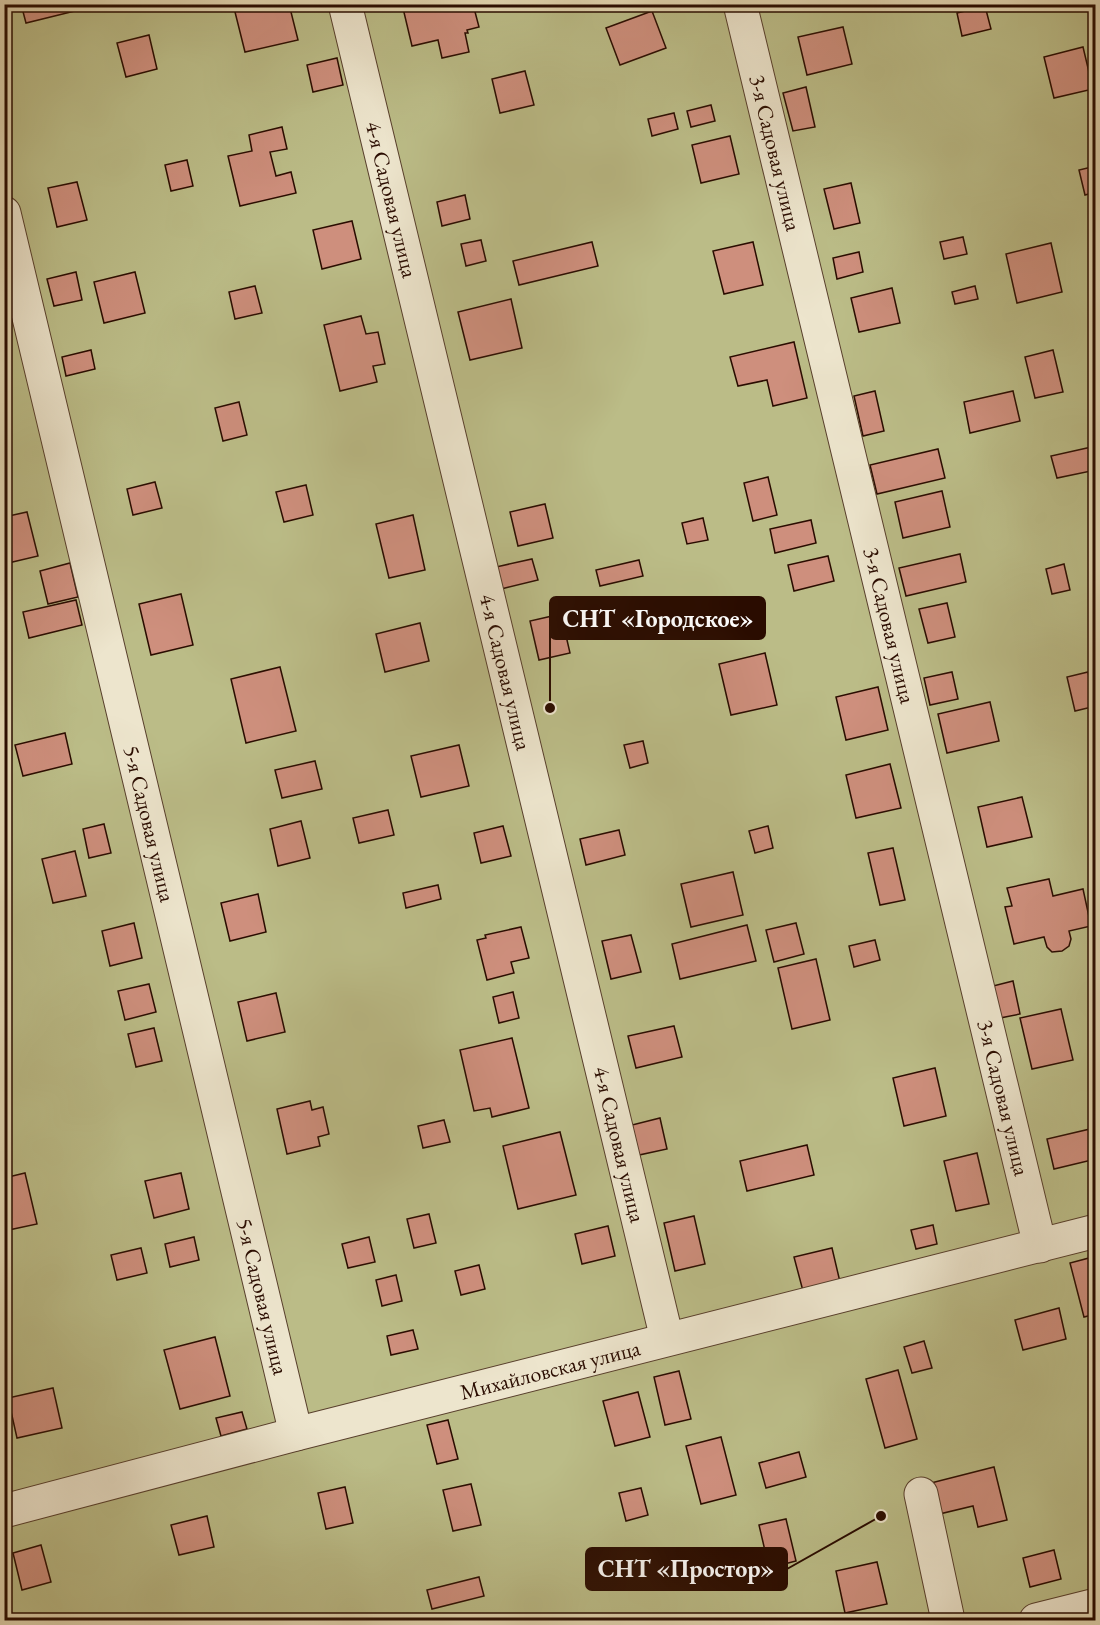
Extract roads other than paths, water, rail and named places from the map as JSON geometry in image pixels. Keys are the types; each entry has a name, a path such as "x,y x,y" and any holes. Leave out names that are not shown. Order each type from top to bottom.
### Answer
{"street":[{"name":"4-я Садовая улица","path":"345,4 667,1339"},
{"name":"3-я Садовая улица","path":"740,4 1040,1246"},
{"name":"5-я Садовая улица","path":"4,213 296,1434"},
{"name":"Михайловская улица","path":"4,1511 296,1434 1095,1231"},
{"path":"921,1494 948,1620"},
{"path":"1036,1620 1095,1605"}],"place":[{"name":"СНТ «Городское»","path":"550,708"},
{"name":"СНТ «Простор»","path":"881,1516"}]}
